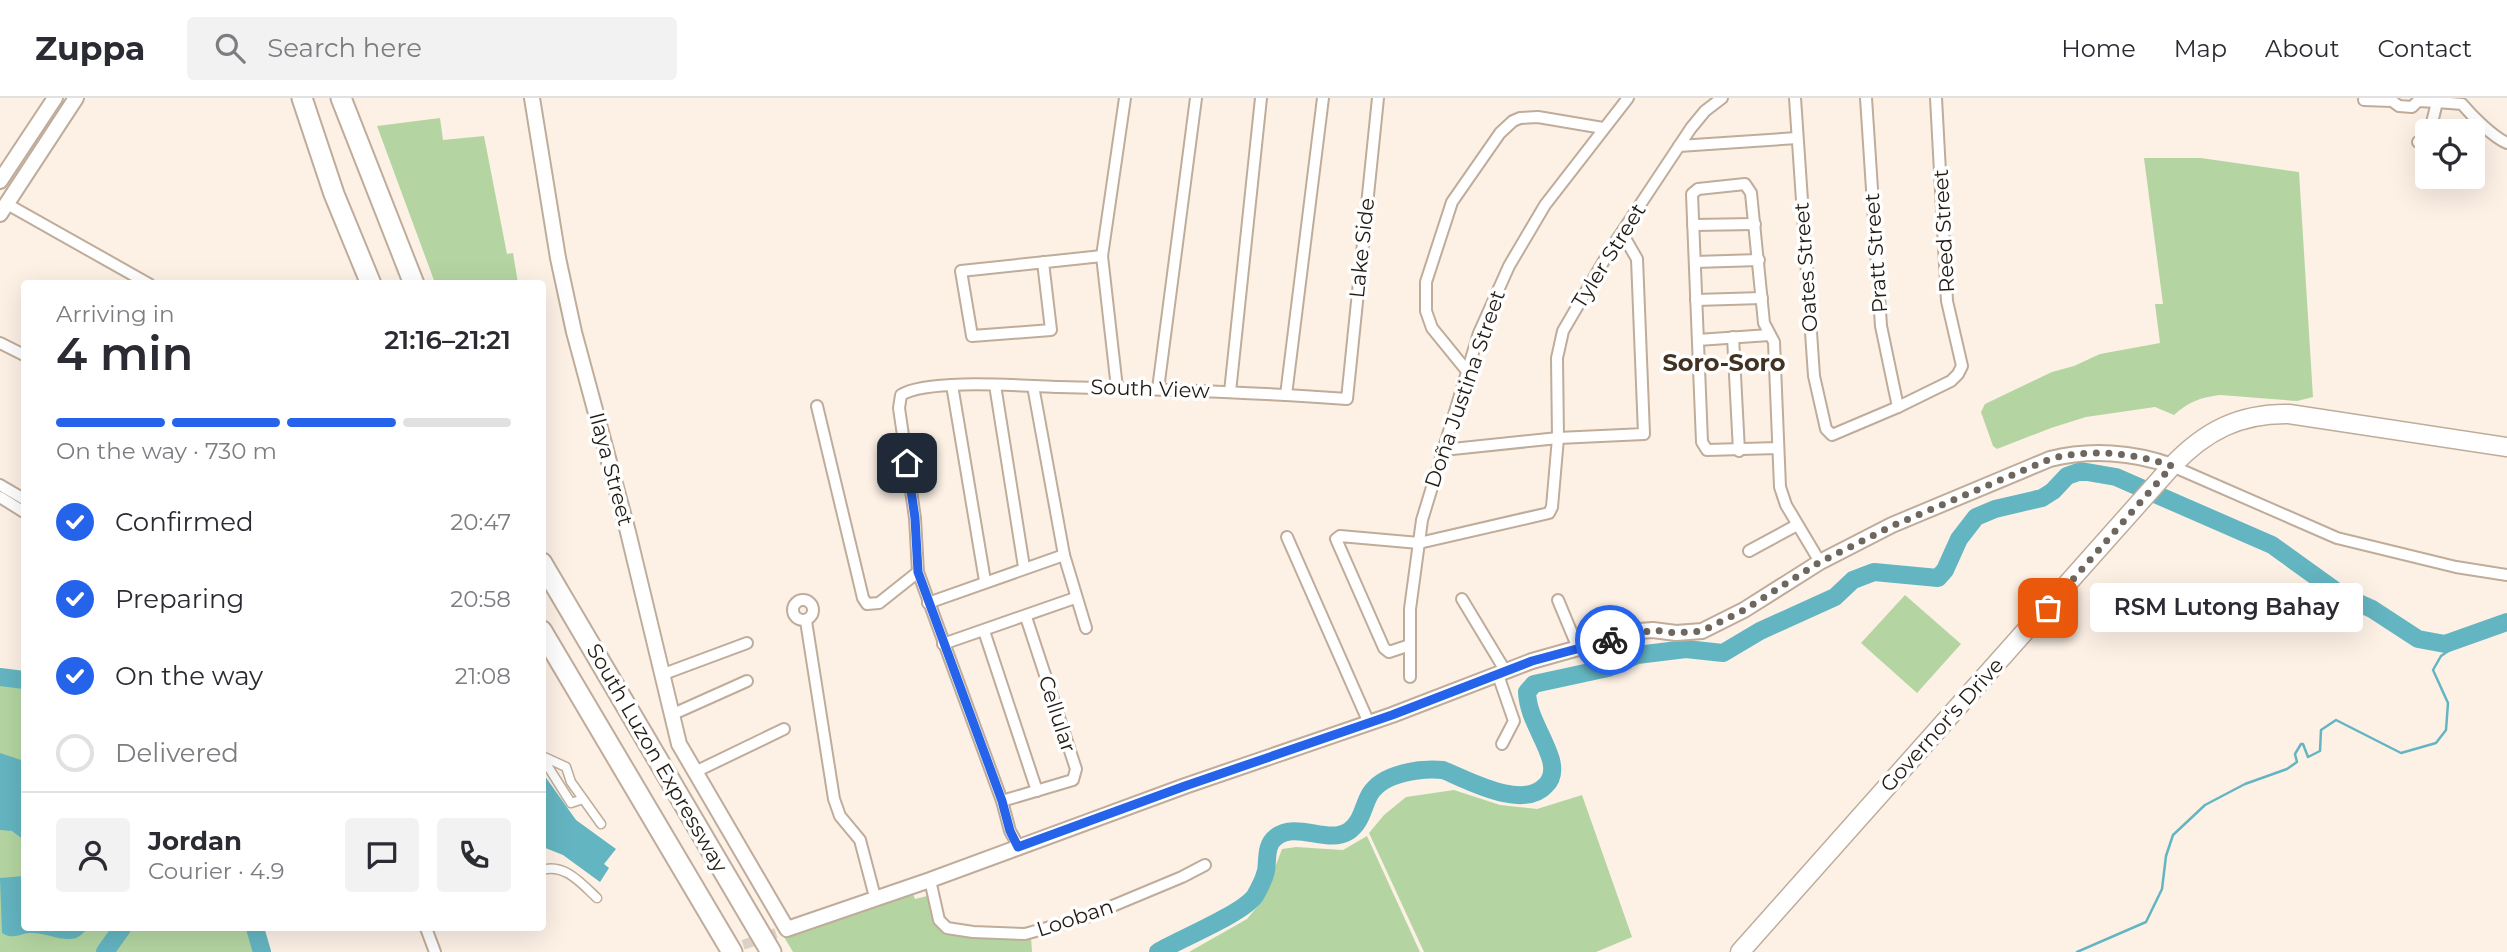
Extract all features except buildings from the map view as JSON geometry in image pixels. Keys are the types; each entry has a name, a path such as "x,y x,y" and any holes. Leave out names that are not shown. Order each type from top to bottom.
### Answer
{"highway":[{"path":"302,98 334,194 369,280"},
{"path":"341,98 412,280"},
{"name":"Governor's Drive","path":"1740,952 2168,470 2193,445 2217,429 2245,418 2272,414 2297,415 2507,447"},
{"name":"South Luzon Expressway","path":"546,569 778,938"},
{"name":"South Luzon Expressway","path":"546,638 732,952"}],"street":[{"path":"0,181 55,98"},
{"path":"76,98 3,209 141,280"},
{"name":"Ilaya Street","path":"532,98 571,320 628,532 679,744 727,827 778,938"},
{"path":"1117,388 1102,256 1125,98"},
{"path":"1158,389 1196,98"},
{"path":"1230,392 1261,98"},
{"path":"1286,395 1323,98"},
{"name":"Lake Side","path":"1347,399 1378,98"},
{"name":"Doña Justina Street","path":"1410,677 1410,609 1425,509 1484,320 1517,251 1554,192 1628,98"},
{"name":"Tyler Street","path":"1419,543 1549,513 1552,507 1558,438 1557,358 1561,337 1622,233 1679,146 1700,116 1722,98"},
{"name":"Oates Street","path":"1795,98 1814,376 1826,429 1829,434 1836,433 1898,407"},
{"name":"Pratt Street","path":"1866,98 1881,326 1898,407"},
{"name":"Reed Street","path":"1898,407 1951,381 1958,374 1962,362 1947,302 1936,98"},
{"path":"2364,100 2392,101 2399,106 2412,107 2418,101 2462,104 2470,116 2482,122 2497,139 2507,143"},
{"path":"2433,119 2437,102"},
{"path":"1467,370 1430,325 1425,299 1426,282 1444,220 1456,195 1500,133 1513,121 1538,117 1603,128"},
{"path":"1679,146 1797,138"},
{"path":"1778,449 1712,450 1704,446 1700,410 1693,191 1740,184 1750,188 1764,323 1774,342 1780,487 1797,524 1820,562"},
{"path":"1693,225 1755,224"},
{"path":"1443,450 1558,438 1644,434 1637,259 1622,233"},
{"path":"1043,262 1051,330 972,336 961,271 1043,262 1102,256"},
{"path":"1695,262 1759,260"},
{"path":"1696,300 1762,298"},
{"path":"1698,340 1769,335"},
{"path":"1733,337 1739,450"},
{"path":"0,343 21,354"},
{"path":"952,385 985,581"},
{"name":"South View","path":"918,572 915,518 899,400 901,395 908,391 952,385 995,385 1158,389 1347,399"},
{"path":"995,385 1024,567"},
{"path":"1033,386 1064,555 1086,628"},
{"path":"817,406 863,598 867,604 879,603 918,572 1002,801 1007,824 1018,847"},
{"path":"778,938 875,897 930,880 1185,786 1369,723 1532,661 1653,630 1676,633 1702,631 1744,610 1820,562 1892,526 2050,459 2076,454 2105,453 2138,457 2337,538 2444,564 2507,575"},
{"path":"0,485 21,497"},
{"path":"0,497 21,510"},
{"path":"1749,551 1797,524"},
{"path":"1410,645 1390,652 1384,648 1336,539 1340,536 1419,543"},
{"path":"1286,537 1369,723"},
{"path":"928,603 1064,555"},
{"path":"943,644 1075,598"},
{"path":"1462,599 1502,673 1514,721 1502,744"},
{"path":"1558,600 1578,648"},
{"name":"Cellular","path":"1002,801 1073,780 1076,769 1026,617"},
{"path":"806,621 834,799 840,816 860,840 875,897"},
{"path":"984,631 1037,791"},
{"path":"661,676 747,643"},
{"path":"671,715 747,681"},
{"path":"695,772 784,729"},
{"path":"546,758 566,767 571,782 601,824"},
{"path":"546,762 571,803 583,799"},
{"name":"Looban","path":"930,880 939,920 947,928 1025,934 1086,917 1182,877 1205,864"},
{"path":"546,870 558,868 570,874 597,898"},
{"path":"427,931 435,952"}],"green space":[{"path":"440,118 443,140 484,136 507,254 513,253 518,280 434,280 377,126"},
{"path":"2144,158 2201,158 2299,172 2313,397 2297,401 2213,396 2190,403 2174,415 2155,407 2086,417 1997,449 1993,446 1981,412 1985,404 2052,372 2074,366 2100,354 2160,343 2155,304 2163,304"},
{"path":"1905,595 1961,644 1917,693 1861,643"},
{"path":"0,677 21,680 21,931 256,931 262,952 0,952"},
{"path":"1454,790 1500,805 1537,809 1582,795 1632,937 1596,952 1424,952 1369,833 1384,815 1406,797"},
{"path":"1367,836 1420,952 1189,952 1247,919 1262,901 1282,849 1296,847 1343,850"},
{"path":"911,889 915,899 931,895 938,922 1031,937 1032,952 793,952 784,937"}],"water":[{"path":"0,753 21,760 21,838 12,831 0,830"},
{"path":"546,778 576,820 616,849 604,864 609,868 600,882 563,855 546,848"},
{"path":"21,876 21,931 85,931 78,937 69,939 34,933 12,936 2,933 0,878"}],"waterway":[{"path":"1158,952 1248,903 1263,881 1269,848 1276,837 1293,831 1332,836 1349,831 1360,819 1370,794 1384,781 1393,777 1413,771 1443,770 1495,791 1524,795 1536,792 1546,785 1551,776 1551,760 1528,701 1527,692 1534,684 1608,668 1637,655 1686,649 1723,653 1760,631 1835,597 1853,580 1874,572 1938,578 1945,570 1959,539 1976,517 1995,509 2042,498 2067,476 2081,471 2116,477 2272,545 2343,596 2372,609 2418,639 2445,644 2507,622"},
{"path":"2077,952 2146,922 2162,889 2166,856 2173,835 2205,805 2245,784 2287,769 2297,762 2295,754 2301,744 2308,757 2320,751 2321,730 2336,720 2401,753 2436,743 2446,730 2448,703 2433,670 2441,656 2472,635"},
{"path":"0,677 21,680"},
{"path":"105,952 120,931"},
{"path":"256,931 262,952"}],"tunnel":[{"path":"729,950 776,933"}],"way so far":[{"path":"1610,640 1653,630 1676,633 1702,631 1744,610 1820,562 1892,526 2050,459 2076,454 2105,453 2138,457 2172,466 2048,608"}],"place":[{"name":"RSM Lutong Bahay","path":"2048,608"}],"district":[{"name":"Soro-Soro","path":"1724,363"}],"route":[{"path":"907,463 915,518 918,572 1018,847 1434,700 1532,661 1610,640"}]}
